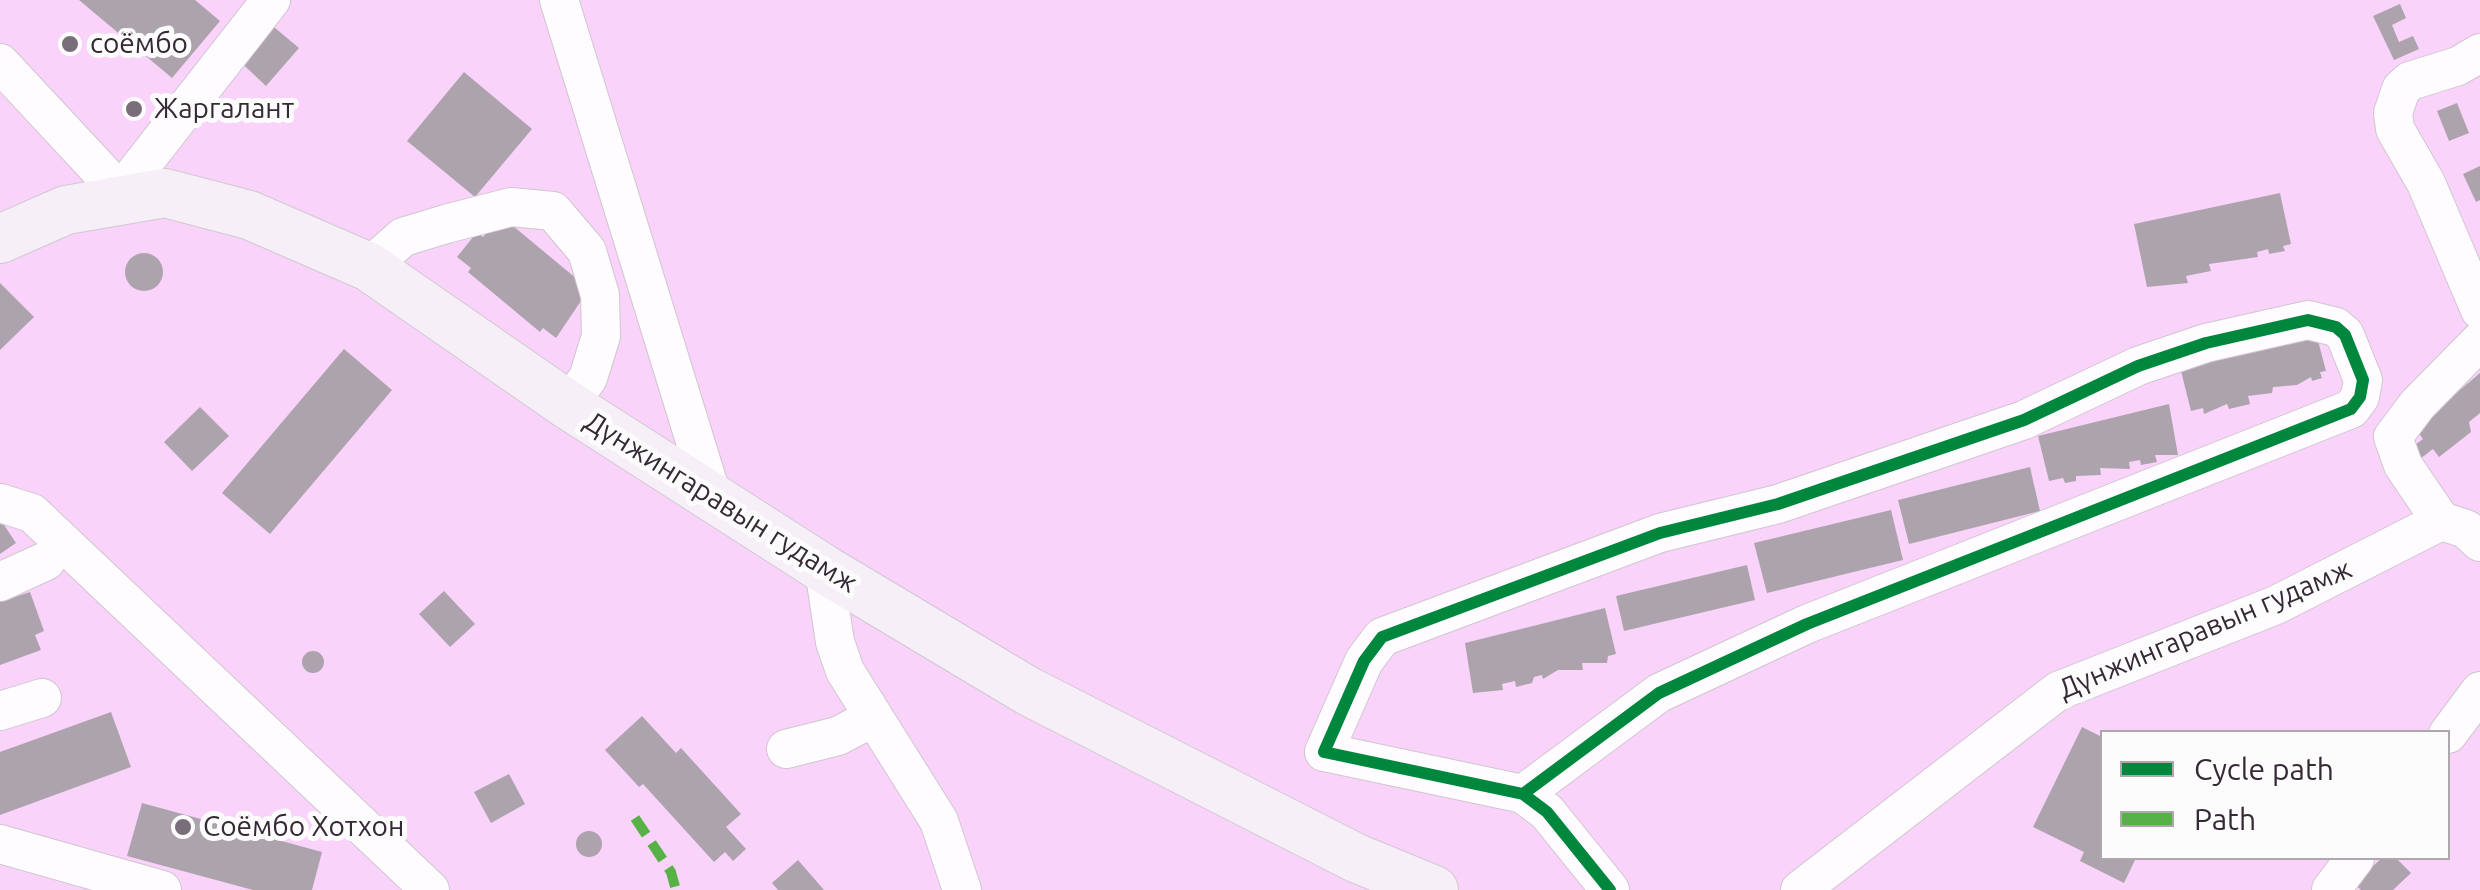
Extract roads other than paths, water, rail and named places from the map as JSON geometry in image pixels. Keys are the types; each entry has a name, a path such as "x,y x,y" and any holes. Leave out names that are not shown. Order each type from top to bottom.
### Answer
{"main road":[{"name":"Дүнжингаравын гудамж","path":"0,239 66,210 165,193 205,200 370,267 568,405 824,569 1028,691 1356,858 1434,890"}],"street":[{"path":"115,199 271,0"},
{"path":"559,0 712,496"},
{"path":"2480,53 2458,66 2410,80 2393,113 2395,129 2426,183 2480,310"},
{"path":"0,63 108,179 115,199"},
{"path":"370,267 403,238 446,224 510,207 553,211 587,251 600,295 601,336 588,378 568,405"},
{"path":"1523,794 1659,693 1790,631 2351,409 2360,396 2362,380 2345,335 2336,327 2308,320 2206,343 2138,366 2024,420 1778,504 1660,533 1382,637 1364,660 1324,752 1523,794 1547,812 1610,890"},
{"path":"2480,341 2416,405 2393,436 2403,465 2441,521 2466,529 2480,542"},
{"path":"0,503 32,513 430,890"},
{"name":"Дүнжингаравын гудамж","path":"1800,890 2058,691 2276,605 2441,521"},
{"path":"0,582 46,560"},
{"path":"824,569 835,642 844,671 915,777 939,821 962,890"},
{"path":"2450,731 2480,691"},
{"path":"0,711 42,698"},
{"path":"786,749 838,736 872,718"},
{"path":"0,844 162,890"},
{"path":"2331,890 2354,860"}],"place":[{"name":"соёмбо","path":"70,44"},
{"name":"Жаргалант","path":"134,109"},
{"name":"Соёмбо Хотхон","path":"183,827"}]}
